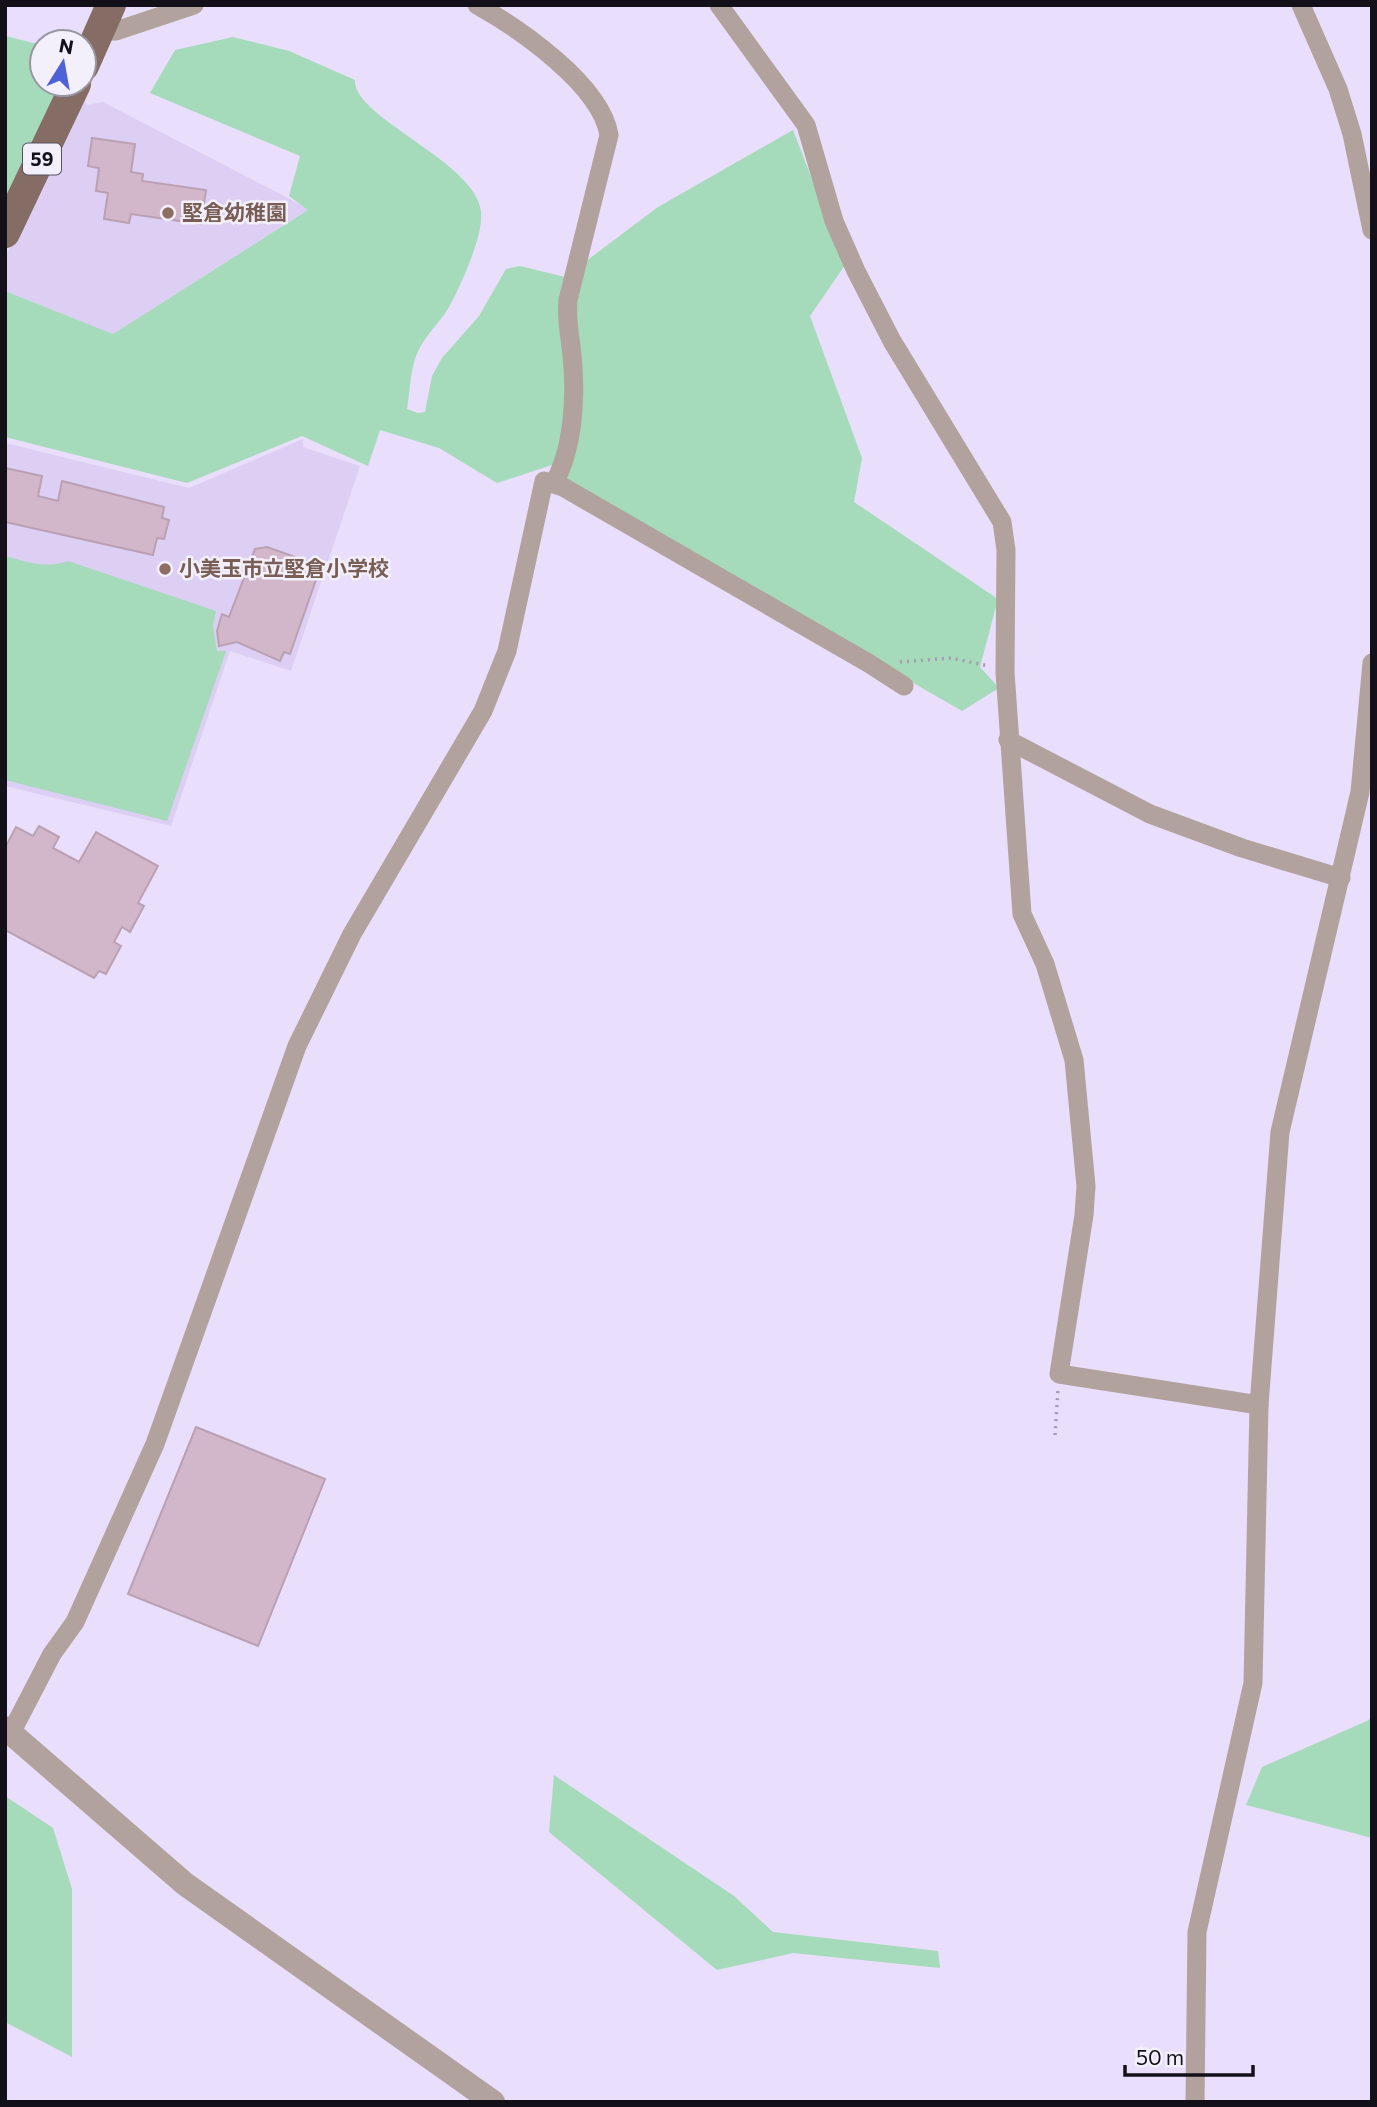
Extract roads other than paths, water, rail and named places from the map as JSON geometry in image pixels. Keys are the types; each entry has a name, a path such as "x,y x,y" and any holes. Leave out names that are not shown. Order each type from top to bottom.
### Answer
{"main road":[{"name":"59","path":"5,233 69,98"}],"street":[{"path":"105,18 116,31 194,5"},
{"path":"477,5 524,34 588,91 603,112 609,135 568,300 566,318 573,367 569,440 563,466 554,483"},
{"path":"719,5 806,125 834,221 856,271 892,341 1002,522 1006,550 1005,671 1008,740 1022,914 1045,964 1074,1060 1083,1153 1084,1215 1059,1374 1259,1405"},
{"path":"1301,5 1338,89 1353,134 1372,230"},
{"path":"493,2102 195,1891 124,1834 8,1731 52,1654 75,1622 155,1444 297,1046 352,934 483,711 510,639 544,481 554,483 904,686"},
{"path":"1195,2102 1197,1932 1253,1683 1259,1405 1280,1132 1360,792 1372,663"},
{"path":"1008,740 1150,814 1242,848 1341,878"}],"place":[{"name":"堅倉幼稚園","path":"168,213"},
{"name":"小美玉市立堅倉小学校","path":"165,569"}]}
